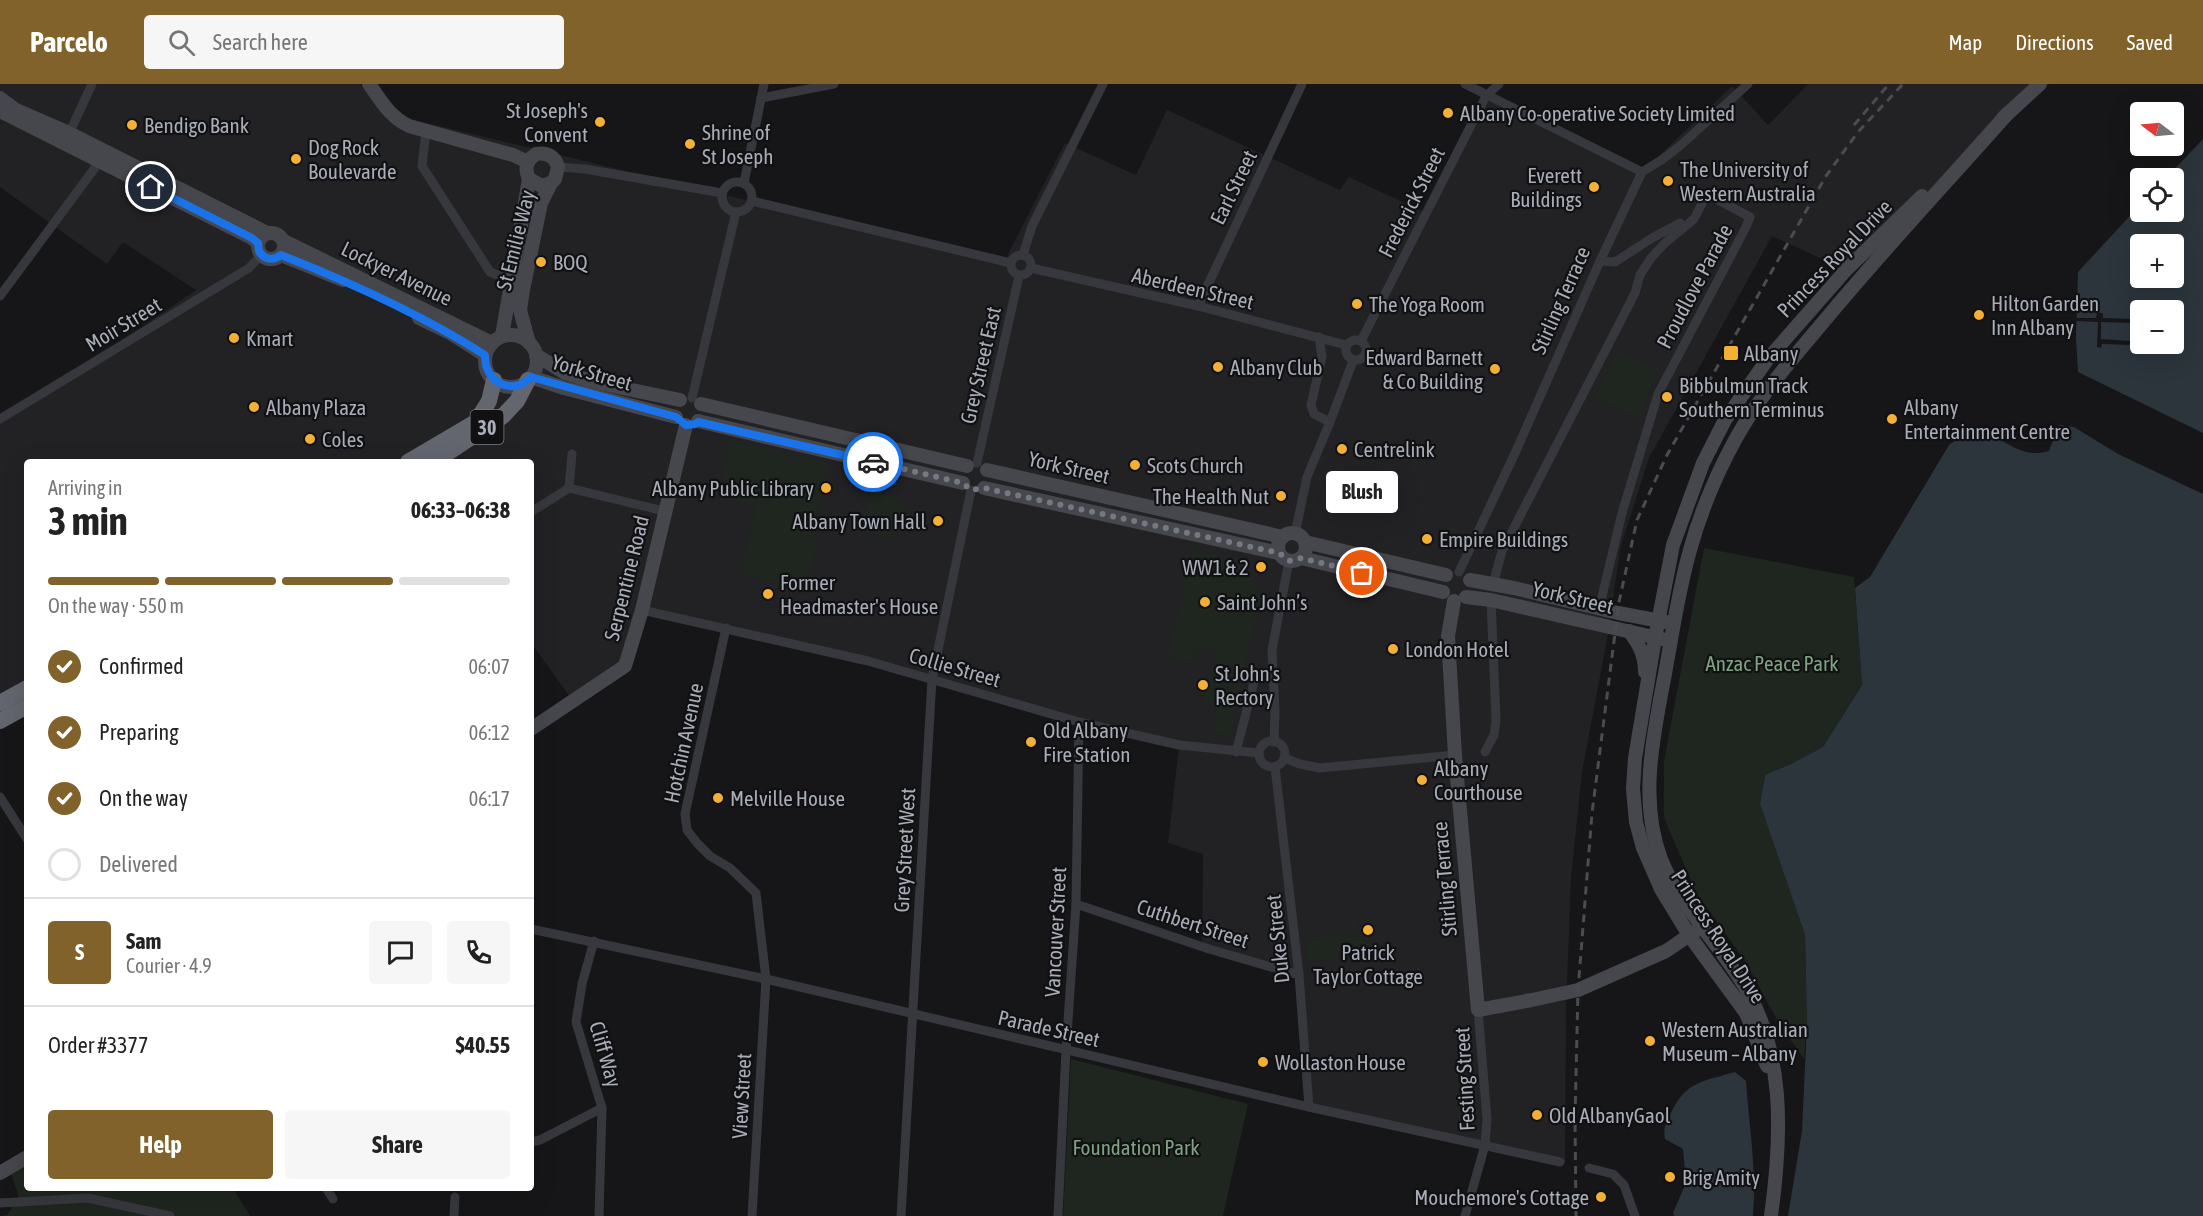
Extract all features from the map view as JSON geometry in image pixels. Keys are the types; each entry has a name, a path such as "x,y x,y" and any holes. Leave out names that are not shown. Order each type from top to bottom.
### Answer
{"highway":[{"name":"30","path":"438,459 503,416 517,401 529,378"},
{"name":"30","path":"413,459 476,422 489,401 494,380"},
{"path":"0,703 24,690"},
{"path":"0,721 24,708"}],"main road":[{"path":"369,84 387,110 398,121 513,155 528,162"},
{"name":"Princess Royal Drive","path":"1777,1131 1768,1070 1746,1013 1689,935 1652,872 1636,822 1633,789 1639,737 1673,545 1703,463 1725,420 1767,360 1846,270 2040,84"},
{"path":"0,98 16,110 151,181 252,238 262,244 271,259 282,248"},
{"path":"0,111 67,138 100,161 151,181"},
{"name":"Princess Royal Drive","path":"1771,1216 1777,1172 1777,1083 1769,1044 1757,1011 1742,981 1672,882 1660,857 1651,810 1650,766 1670,640 1690,549 1703,511 1735,441 1773,382 1857,281 2008,113"},
{"path":"542,153 553,157 558,167 555,179 542,186 529,179 526,168 528,162 531,157 542,153"},
{"name":"St Emilie Way","path":"493,345 510,279 529,179"},
{"name":"St Emilie Way","path":"533,349 520,310 541,203 551,183"},
{"name":"Lockyer Avenue","path":"262,244 276,234 282,248 342,279 452,334 493,345"},
{"path":"1846,270 1857,281"},
{"path":"512,335 521,337 533,349 536,366 529,378 520,385 511,387 494,380 486,369 493,345 512,335"},
{"name":"York Street","path":"533,349 565,373 594,382 691,401 1294,537 1625,615"},
{"name":"York Street","path":"529,378 687,421 973,487 1290,557 1454,597 1491,600 1670,640"},
{"path":"691,401 703,413 687,421 675,408 691,401"},
{"name":"Serpentine Road","path":"534,727 625,666 642,610 687,421"},
{"path":"977,466 989,479 973,487 962,474 977,466"},
{"path":"1294,537 1306,550 1290,557 1278,544 1294,537"},
{"path":"1458,575 1471,589 1454,597 1442,583 1458,575"},
{"path":"1491,600 1493,584"},
{"path":"1625,615 1656,607 1664,589"},
{"name":"Stirling Terrace","path":"1454,597 1448,636 1455,754 1478,1010"},
{"path":"1595,624 1599,609"},
{"path":"1625,615 1674,624"},
{"path":"1629,631 1639,645 1645,660 1639,737"},
{"path":"1478,1010 1567,992 1600,980 1666,951 1703,926"},
{"path":"0,1173 24,1159"}],"street":[{"path":"67,138 92,84"},
{"path":"744,183 764,84"},
{"path":"761,98 834,84"},
{"path":"1023,255 1032,226 1103,84"},
{"name":"Earl Street","path":"1198,306 1302,84"},
{"path":"1465,84 1642,172 1681,145 1748,84"},
{"name":"Frederick Street","path":"1361,341 1486,96 1499,84"},
{"path":"426,131 422,166 490,272 510,279"},
{"path":"0,296 100,161"},
{"path":"558,167 585,168 722,193"},
{"name":"Stirling Terrace","path":"1458,575 1642,172"},
{"path":"733,182 744,183 751,190 752,201 746,209 736,212 726,208 721,198 722,193 724,188 733,182"},
{"name":"Proudlove Parade","path":"1493,584 1502,550 1635,292 1640,275 1665,243 1694,219 1707,194 1750,217 1658,394 1622,513 1599,609"},
{"path":"752,201 1011,263"},
{"path":"691,401 736,212"},
{"path":"1600,261 1614,262 1652,238 1694,219"},
{"name":"Moir Street","path":"0,419 249,268 262,244"},
{"path":"1011,263 1017,256 1023,255"},
{"path":"1011,263 1013,273 1019,276 1026,274 1031,268 1030,262 1023,255"},
{"name":"Aberdeen Street","path":"1031,268 1198,306 1346,345"},
{"name":"Grey Street East","path":"977,466 1019,276"},
{"path":"1319,337 1322,357 1311,405 1314,414 1330,422"},
{"path":"1351,341 1361,341 1365,347 1365,354 1360,360 1353,361 1346,355 1346,345 1351,341"},
{"path":"1294,537 1307,477 1353,361"},
{"path":"569,489 572,454"},
{"name":"Grey Street West","path":"901,1216 932,679 973,487"},
{"path":"534,510 569,489 664,511"},
{"path":"1274,742 1273,637 1290,557"},
{"path":"1485,752 1494,735 1496,720 1491,600"},
{"name":"Collie Street","path":"642,610 868,661 1079,722 1179,746 1259,753"},
{"name":"Hotchin Avenue","path":"726,628 685,814 687,830 710,856 730,868 756,893 766,979"},
{"path":"1236,752 1255,678 1272,670"},
{"name":"Vancouver Street","path":"1058,1216 1076,904 1079,722"},
{"path":"1274,742 1281,746 1284,758 1275,766 1263,764 1259,753 1263,745 1274,742"},
{"path":"1284,758 1320,768 1455,754"},
{"name":"Duke Street","path":"1275,766 1299,975 1310,1107"},
{"path":"0,797 24,834"},
{"name":"Cuthbert Street","path":"1076,904 1209,949 1299,975"},
{"name":"Parade Street","path":"534,929 766,979 1310,1107 1560,1162"},
{"name":"Cliff Way","path":"594,941 582,984 576,1022 602,1108 599,1216"},
{"name":"View Street","path":"752,1216 766,979"},
{"name":"Festing Street","path":"1464,1216 1485,1145 1487,1119 1478,1010"},
{"path":"534,1141 602,1108"},
{"path":"1588,1168 1613,1174 1624,1185 1635,1216"},
{"path":"328,1191 333,1199"},
{"path":"454,1216 455,1197"},
{"path":"0,1203 88,1198 170,1216"}],"shaded area":[{"path":"0,84 360,84 381,112 1004,262 1065,143 1136,175 1167,110 1340,190 1349,177 1426,213 1486,96 1642,172 1732,86 1768,125 1808,84 2049,84 1846,270 1772,236 1649,458 1620,549 1608,634 1582,772 1571,878 1566,1009 1565,1163 1309,1107 1299,975 1202,947 1203,854 1168,843 1179,746 932,679 642,610 625,666 573,701 534,647 534,459 24,459 24,687 0,699 0,423 196,290 123,242 107,264 0,187"},
{"path":"2203,139 2203,433 2078,372 2076,338 2078,272 2130,216 2130,222 2184,222 2184,168 2175,168"},
{"path":"2059,425 2074,427 2118,454 2203,494 2203,1216 1788,1216 1802,1131 1807,1024 1805,935 1760,804 1765,775 1823,747 1862,685 1855,588 1870,577 1949,445 1965,436 1978,433 1990,435 2022,451 2034,453 2049,451"},
{"path":"1735,1072 1746,1081 1753,1165 1753,1216 1674,1216 1673,1213 1686,1183 1683,1149 1665,1139 1666,1123 1677,1102 1690,1088 1705,1080"}],"green space":[{"path":"1618,351 1659,372 1636,418 1595,398"},
{"path":"731,440 828,463 812,538 818,540 804,590 740,573 756,506 718,496"},
{"path":"875,489 906,505 887,541 861,527 866,505"},
{"name":"Anzac Peace Park","path":"1704,548 1854,577 1862,685 1823,747 1765,775 1760,804 1805,935 1807,1024 1804,1059 1780,1025 1745,961 1697,894 1664,818 1664,761"},
{"path":"1193,550 1235,557 1262,593 1229,736 1213,732 1216,706 1203,703 1211,666 1214,667 1217,652 1196,647 1192,662 1168,658"},
{"path":"1357,920 1352,936 1372,945 1372,960 1354,961 1351,953 1345,950 1340,952 1337,958 1308,961 1305,939 1348,933 1351,922"},
{"name":"Foundation Park","path":"1071,1059 1248,1104 1223,1216 1063,1216"},
{"path":"24,1159 24,1191 235,1191 250,1216 1,1216 7,1215 19,1197 9,1168"}],"pier":[{"path":"2097,313 2103,313 2103,318 2130,319 2130,323 2101,322 2101,339 2130,341 2130,345 2102,344 2101,348 2097,347 2098,322 2076,321 2076,318 2096,318"}],"railway":[{"path":"1854,125 1889,84"},
{"path":"1576,1216 1575,1118 1578,990 1592,813 1619,602 1637,520 1667,455 1826,176 1858,132 1903,84"}],"way so far":[{"path":"873,462 950,479 963,483 971,490 978,491 984,488 1279,553 1289,561 1301,558 1362,573"}],"place":[{"name":"Albany Co-operative Society Limited","path":"1448,113"},
{"name":"St Joseph's Convent","path":"600,122"},
{"name":"Bendigo Bank","path":"132,125"},
{"name":"Shrine of St Joseph","path":"690,144"},
{"name":"Dog Rock Boulevarde","path":"296,159"},
{"name":"The University of Western Australia","path":"1668,181"},
{"name":"Everett Buildings","path":"1594,187"},
{"name":"BOQ","path":"541,262"},
{"name":"The Yoga Room","path":"1357,304"},
{"name":"Hilton Garden Inn Albany","path":"1979,315"},
{"name":"Kmart","path":"234,338"},
{"name":"Albany","path":"1731,353"},
{"name":"Albany Club","path":"1218,367"},
{"name":"Edward Barnett & Co Building","path":"1495,369"},
{"name":"Bibbulmun Track Southern Terminus","path":"1667,397"},
{"name":"Albany Plaza","path":"254,407"},
{"name":"Albany Entertainment Centre","path":"1892,419"},
{"name":"Coles","path":"310,439"},
{"name":"Centrelink","path":"1342,449"},
{"name":"Scots Church","path":"1135,465"},
{"name":"Albany Public Library","path":"826,488"},
{"name":"The Health Nut","path":"1281,496"},
{"name":"Albany Town Hall","path":"938,521"},
{"name":"Empire Buildings","path":"1427,539"},
{"name":"WW1 & 2","path":"1261,567"},
{"name":"Blush","path":"1362,573"},
{"name":"Former Headmaster's House","path":"768,594"},
{"name":"Saint John’s","path":"1205,602"},
{"name":"London Hotel","path":"1393,649"},
{"name":"St John's Rectory","path":"1203,685"},
{"name":"Old Albany Fire Station","path":"1031,742"},
{"name":"Albany Courthouse","path":"1422,780"},
{"name":"Melville House","path":"718,798"},
{"name":"Patrick Taylor Cottage","path":"1368,930"},
{"name":"Western Australian Museum – Albany","path":"1650,1041"},
{"name":"Wollaston House","path":"1263,1062"},
{"name":"Old AlbanyGaol","path":"1537,1115"},
{"name":"Brig Amity","path":"1670,1177"},
{"name":"Mouchemore's Cottage","path":"1601,1197"}],"route":[{"path":"151,187 252,238 258,243 261,255 266,258 278,258 281,255 342,279 452,334 485,355 489,375 502,385 511,387 520,385 531,377 676,417 686,425 698,422 873,462"}]}
